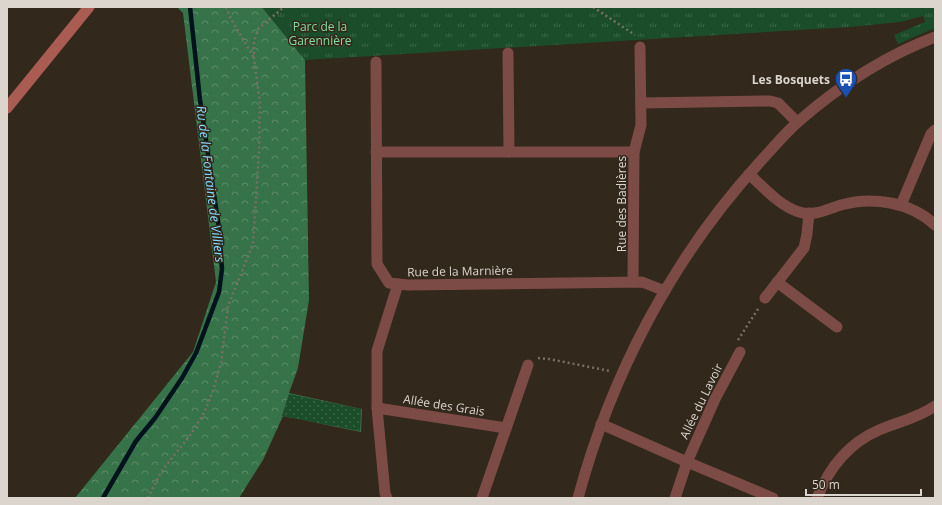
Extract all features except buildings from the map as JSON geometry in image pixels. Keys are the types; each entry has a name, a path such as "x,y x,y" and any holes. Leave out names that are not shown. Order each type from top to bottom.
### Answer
{"main road":[{"path":"7,108 89,7"}],"street":[{"path":"578,498 601,424 621,375 665,291 706,229 749,174 797,122 827,98 891,56 935,37"},
{"name":"Rue des Badières","path":"634,282 634,152 641,125 640,47"},
{"path":"508,53 509,152"},
{"name":"Rue de la Marnière","path":"376,62 377,264 389,283 642,282 665,291"},
{"path":"641,103 770,101 778,103 797,122"},
{"path":"901,205 931,134 935,130"},
{"path":"376,152 634,152"},
{"path":"749,174 789,209 801,213 809,214 824,212 840,205 858,201 874,201 901,205 916,211 935,225"},
{"path":"765,298 804,248 809,214"},
{"path":"777,282 837,327"},
{"path":"387,498 385,493 377,408 377,351 398,284"},
{"name":"Allée du Lavoir","path":"675,498 686,462 715,399 740,352"},
{"path":"482,498 528,365"},
{"path":"817,498 833,466 859,440 879,430 912,418 935,406"},
{"name":"Allée des Grais","path":"377,408 506,428"},
{"path":"601,424 686,462 773,498"}],"path":[{"path":"226,7 231,19 254,58"},
{"path":"148,498 162,472 204,413 213,391 221,363 228,306 253,244 259,152 260,103 254,58 254,41 259,28 284,7"},
{"path":"593,7 642,41 644,45 640,47"},
{"path":"740,352 736,348 736,343 765,298"},
{"path":"528,365 532,360 537,358 549,359 608,370 621,375"}],"green space":[{"path":"177,7 262,7 305,60 309,300 298,368 289,393 362,409 361,432 298,419 360,431 361,409 289,394 283,416 263,460 239,498 75,498 193,352 216,282 183,13"},
{"name":"Parc de la Garennière","path":"262,7 935,7 935,28 898,44 894,35 925,22 923,16 900,22 850,27 305,60"},
{"path":"289,394 361,409 360,431 282,416"}],"waterway":[{"name":"Ru de la Fontaine de Villiers","path":"103,498 136,441 155,418 182,378 196,353 219,292 222,269 219,228 200,100 190,7"}],"place":[{"name":"Les Bosquets","path":"846,98"}]}
